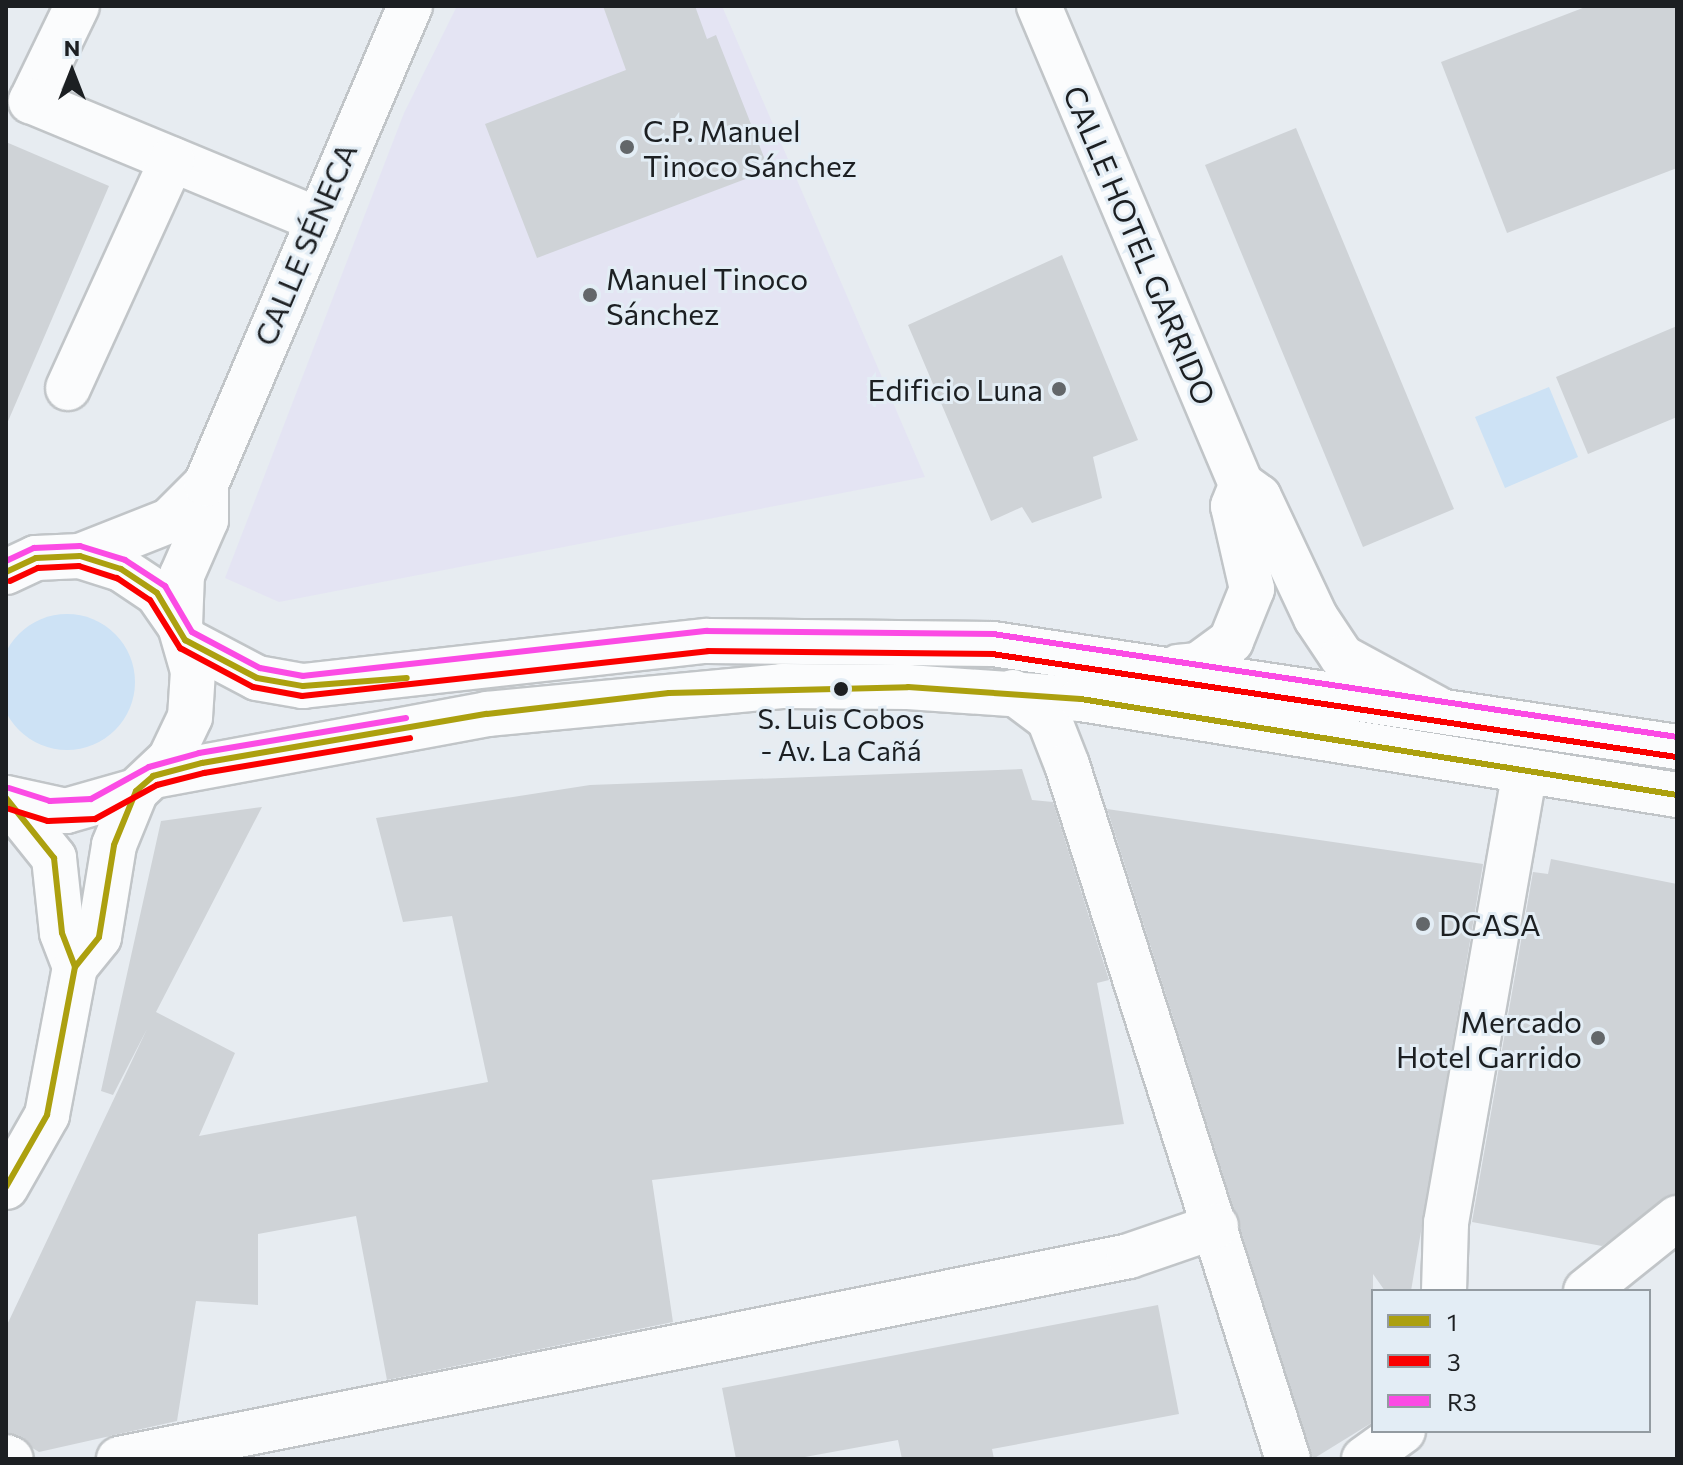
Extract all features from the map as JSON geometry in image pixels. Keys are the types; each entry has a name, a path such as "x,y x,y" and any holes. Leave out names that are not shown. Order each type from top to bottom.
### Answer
{"street":[{"path":"77,6 31,101 313,218"},
{"name":"CALLE SÉNECA","path":"182,633 182,575 206,520 206,484 313,218 410,6"},
{"name":"CALLE HOTEL GARRIDO","path":"1039,6 1241,484 1259,497 1342,657 1436,708"},
{"path":"68,388 172,160"},
{"name":"CALLE SÉNECA","path":"80,556 169,521 206,484"},
{"name":"CALLE HOTEL GARRIDO","path":"1178,667 1198,665 1231,641 1252,589 1233,506 1241,484"},
{"path":"6,572 36,558 80,556 121,569 155,592 182,633 193,671 190,717 145,784 114,845 99,937 75,967 47,1115 6,1187"},
{"path":"182,633 257,678 303,686 799,637 993,644 1178,667 1677,747"},
{"path":"6,798 66,811 145,784 487,714 669,693 782,686 1013,692 1677,795"},
{"path":"1013,692 1049,719 1067,765 1288,1459"},
{"path":"1444,1289 1446,1223 1525,771"},
{"path":"6,798 54,858 62,933 75,967"},
{"path":"1588,1289 1677,1218"},
{"path":"119,1459 1129,1256 1216,1226"},
{"path":"1364,1459 1400,1433"}],"shaded area":[{"name":"Manuel Tinoco Sánchez","path":"457,6 722,6 925,477 279,602 225,578 404,113"},
{"path":"1549,387 1578,457 1505,488 1475,417"},
{"path":"67,614 93,619 115,634 130,656 135,682 130,708 115,730 93,745 67,750 41,745 19,730 4,708 -1,682 4,656 19,634 41,619"}],"building":[{"name":"C.P. Manuel Tinoco Sánchez","path":"603,6 695,6 707,39 716,35 769,170 537,258 485,124 626,70"},
{"path":"1588,6 1677,6 1677,168 1507,233 1441,62"},
{"path":"1296,128 1454,509 1363,547 1205,165"},
{"path":"6,142 109,186 6,426"},
{"name":"Edificio Luna","path":"1062,255 1138,440 1093,457 1102,498 1032,523 1022,507 991,521 908,325"},
{"path":"1677,326 1677,417 1588,454 1556,377"},
{"path":"1022,769 1032,800 1053,802 1109,980 1097,983 1124,1124 652,1180 673,1322 387,1380 356,1216 258,1234 258,1305 196,1301 177,1421 39,1452 6,1432 6,1327 147,1029 113,1095 101,1091 161,821 262,807 156,1012 235,1053 199,1136 488,1082 452,916 403,922 376,818 590,785"},
{"path":"1107,809 1483,864 1411,1289 1384,1289 1373,1274 1371,1423 1313,1459"},
{"name":"Mercado Hotel Garrido","path":"1551,859 1677,884 1677,1194 1602,1246 1472,1222 1533,872 1548,874"},
{"path":"1158,1305 1179,1414 992,1449 994,1459 902,1459 898,1440 794,1459 736,1459 722,1388"}],"transit line":[{"name":"R3","path":"6,561 34,548 80,546 125,560 165,586 192,632 260,668 303,676 706,631 993,634 1677,737"},
{"name":"1","path":"6,572 36,558 80,556 121,569 157,593 185,640 257,678 303,686 407,678"},
{"name":"3","path":"10,581 38,568 79,566 117,578 150,600 180,648 253,687 302,696 708,651 992,654 1676,757"},
{"name":"1","path":"6,1187 47,1115 75,967 99,937 114,845 136,791 153,776 202,763 487,714 669,693 908,687 1081,699 1677,795"},
{"name":"R3","path":"9,788 50,801 91,799 149,767 199,753 406,718"},
{"name":"3","path":"6,808 48,821 95,819 157,785 204,773 410,738"},
{"name":"1","path":"6,798 54,858 62,933 75,967"}],"place":[{"name":"C.P. Manuel Tinoco Sánchez","path":"627,147"},
{"name":"Manuel Tinoco Sánchez","path":"590,295"},
{"name":"Edificio Luna","path":"1059,389"},
{"name":"S. Luis Cobos - Av. La Cañá","path":"841,689"},
{"name":"DCASA","path":"1423,924"},
{"name":"Mercado Hotel Garrido","path":"1598,1038"}]}
